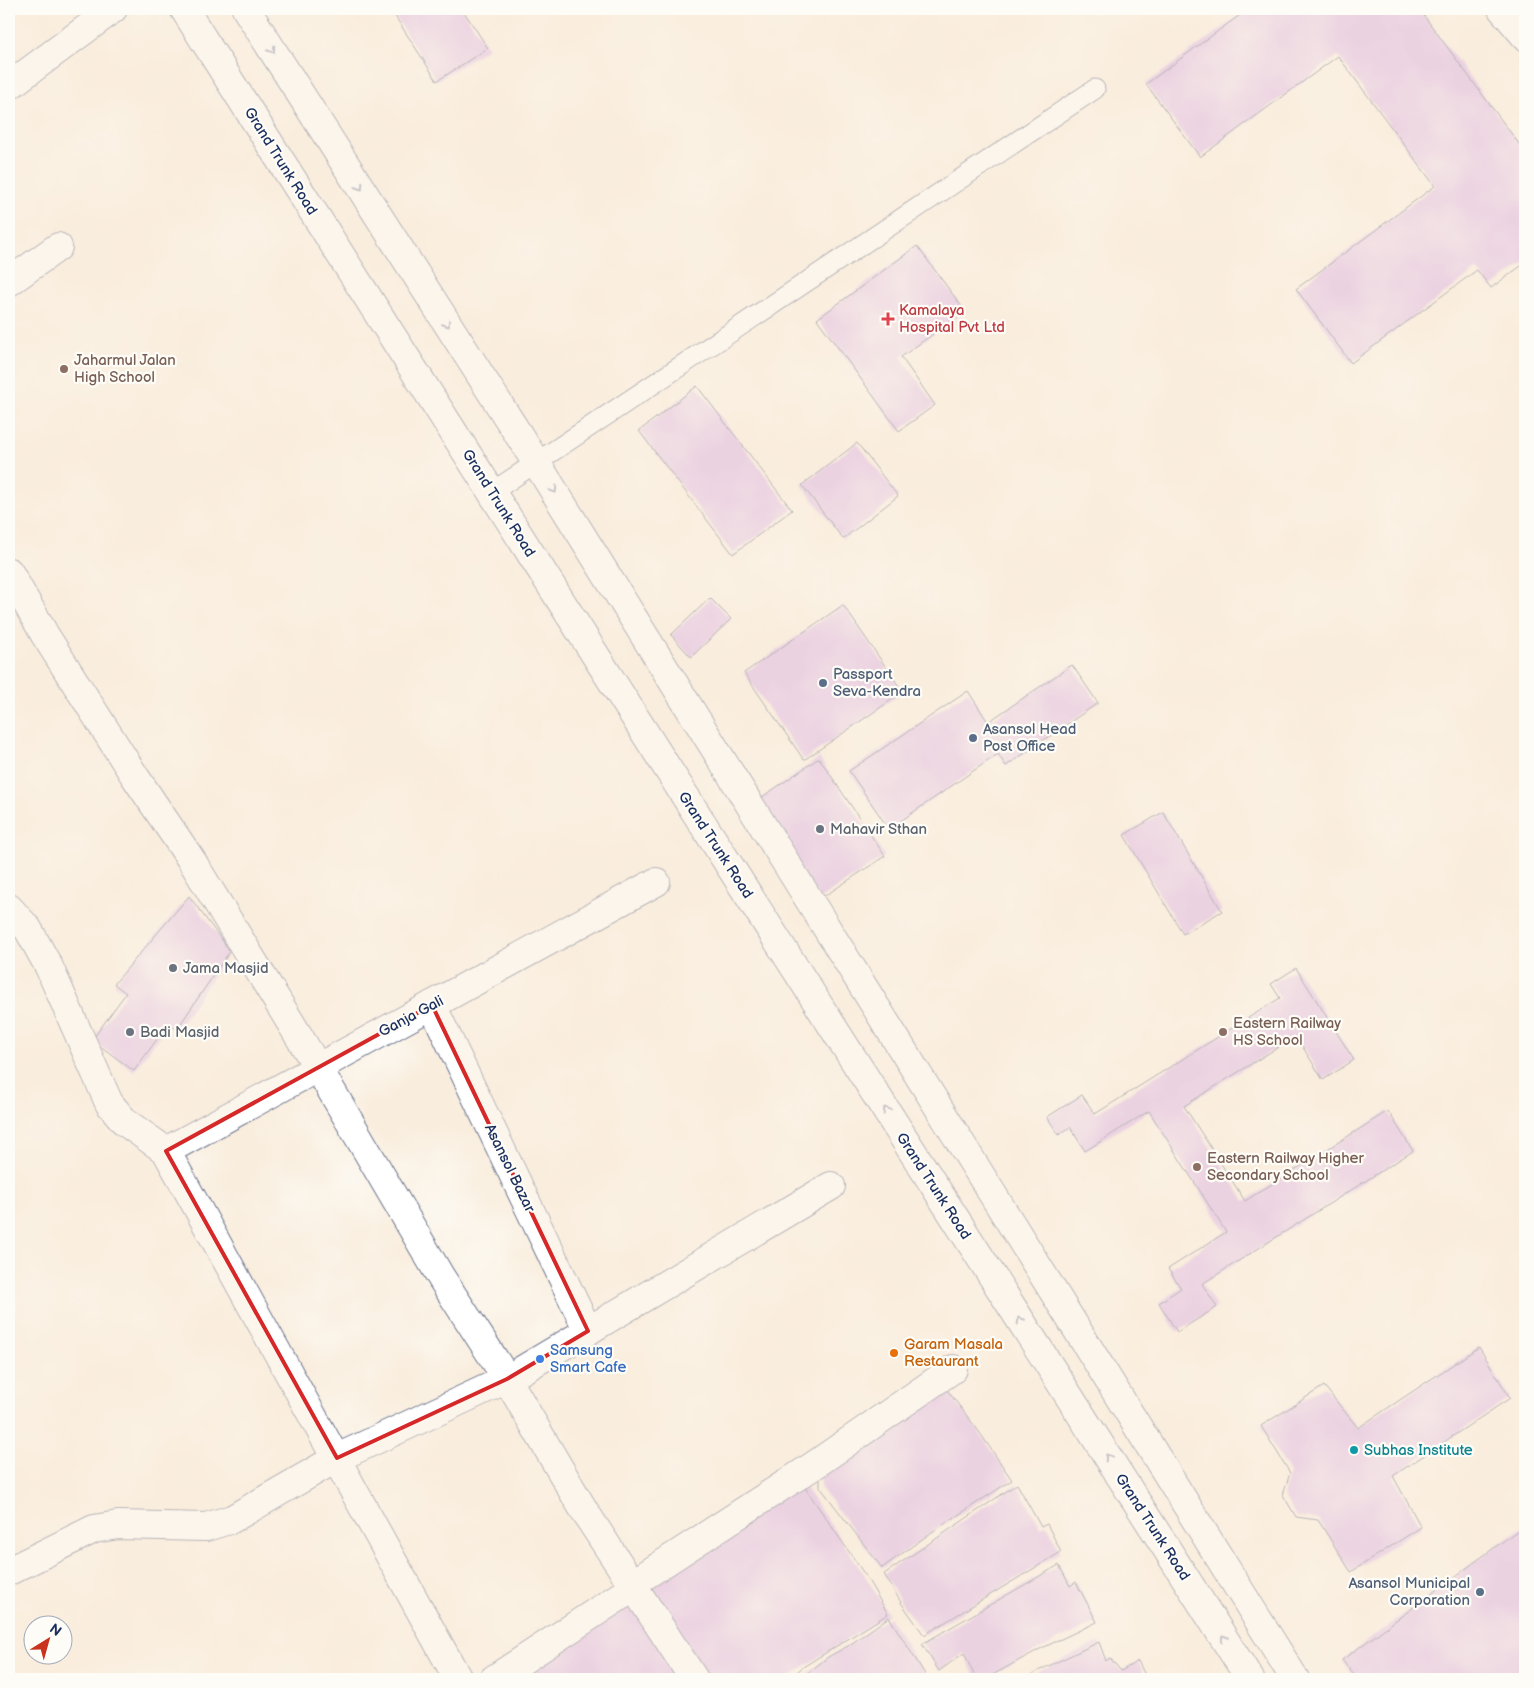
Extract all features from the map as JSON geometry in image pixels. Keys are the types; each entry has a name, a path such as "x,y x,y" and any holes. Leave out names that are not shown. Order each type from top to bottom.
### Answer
{"street":[{"path":"9,86 113,9"},
{"name":"Grand Trunk Road","path":"184,9 1250,1679"},
{"path":"246,9 536,462 1295,1679"},
{"path":"1502,9 1525,36"},
{"path":"9,282 58,247"},
{"path":"9,572 44,636 192,861 317,1066 442,1279 507,1378 585,1512 694,1679"},
{"name":"Ganja Gali","path":"166,1151 317,1066 656,882"},
{"path":"9,908 28,930 49,967 109,1102 125,1122 166,1151 458,1679"},
{"name":"Asansol Bazar","path":"432,1005 588,1331"},
{"path":"9,1571 94,1529 118,1525 206,1527 232,1519 337,1458 507,1378 830,1186"},
{"path":"494,1679 634,1586 638,1580 813,1466 953,1369"}],"lane":[{"path":"492,492 1095,89"}],"highlighted area":[{"path":"432,1005 588,1331 507,1379 337,1458 166,1151"}],"building":[{"path":"462,9 488,48 437,81 391,10"},
{"path":"1248,9 1419,9 1525,152 1525,263 1491,288 1477,270 1351,363 1296,289 1435,186 1338,56 1200,157 1146,84"},
{"path":"917,246 965,311 901,357 935,405 899,431 817,319"},
{"path":"697,386 792,510 733,554 639,431"},
{"path":"857,443 898,496 843,539 802,485"},
{"path":"710,598 731,619 691,657 671,635"},
{"name":"Passport Seva-Kendra","path":"843,605 903,692 804,760 744,673"},
{"name":"Asansol Head Post Office","path":"1072,665 1098,703 1006,766 998,754 889,829 849,771 968,691 988,722"},
{"name":"Mahavir Sthan","path":"819,758 885,856 820,899 755,802"},
{"path":"1163,812 1222,911 1183,934 1124,835"},
{"name":"Jama Masjid","path":"189,896 230,951 177,1029 168,1024 134,1071 92,1040 126,993 114,984"},
{"path":"1296,968 1354,1060 1323,1080 1296,1036 1184,1106 1245,1201 1388,1111 1413,1151 1202,1284 1217,1307 1177,1332 1159,1303 1181,1288 1168,1269 1226,1232 1149,1111 1085,1151 1070,1127 1059,1135 1047,1117 1082,1095 1095,1114 1280,998 1271,984"},
{"name":"Subhas Institute","path":"1479,1347 1510,1398 1393,1476 1421,1527 1351,1572 1318,1520 1296,1517 1283,1495 1290,1473 1261,1426 1324,1386 1358,1428"},
{"path":"941,1382 980,1433 1012,1480 932,1532 882,1568 820,1487 820,1477"},
{"path":"799,1479 865,1575 888,1614 803,1667 788,1679 704,1679 638,1584"},
{"path":"1017,1484 1041,1527 1047,1524 1061,1552 924,1635 884,1574"},
{"name":"Asansol Municipal Corporation","path":"1525,1525 1525,1679 1357,1679 1342,1660"},
{"path":"1059,1565 1070,1586 1076,1582 1097,1622 1040,1649 985,1679 976,1679 964,1653 939,1671 922,1644"},
{"path":"631,1599 683,1679 511,1679"},
{"path":"889,1617 928,1679 809,1679 804,1676 828,1657 848,1646"},
{"path":"1099,1642 1106,1661 1110,1658 1121,1671 1138,1661 1147,1679 1026,1679 1038,1671"}],"place":[{"name":"Kamalaya Hospital Pvt Ltd","path":"888,319"},
{"name":"Jaharmul Jalan High School","path":"64,369"},
{"name":"Passport Seva-Kendra","path":"823,683"},
{"name":"Asansol Head Post Office","path":"973,738"},
{"name":"Mahavir Sthan","path":"820,829"},
{"name":"Jama Masjid","path":"173,968"},
{"name":"Badi Masjid","path":"130,1032"},
{"name":"Eastern Railway HS School","path":"1223,1032"},
{"name":"Eastern Railway Higher Secondary School","path":"1197,1167"},
{"name":"Garam Masala Restaurant","path":"894,1353"},
{"name":"Samsung Smart Cafe","path":"540,1359"},
{"name":"Subhas Institute","path":"1354,1450"},
{"name":"Asansol Municipal Corporation","path":"1480,1592"}]}
